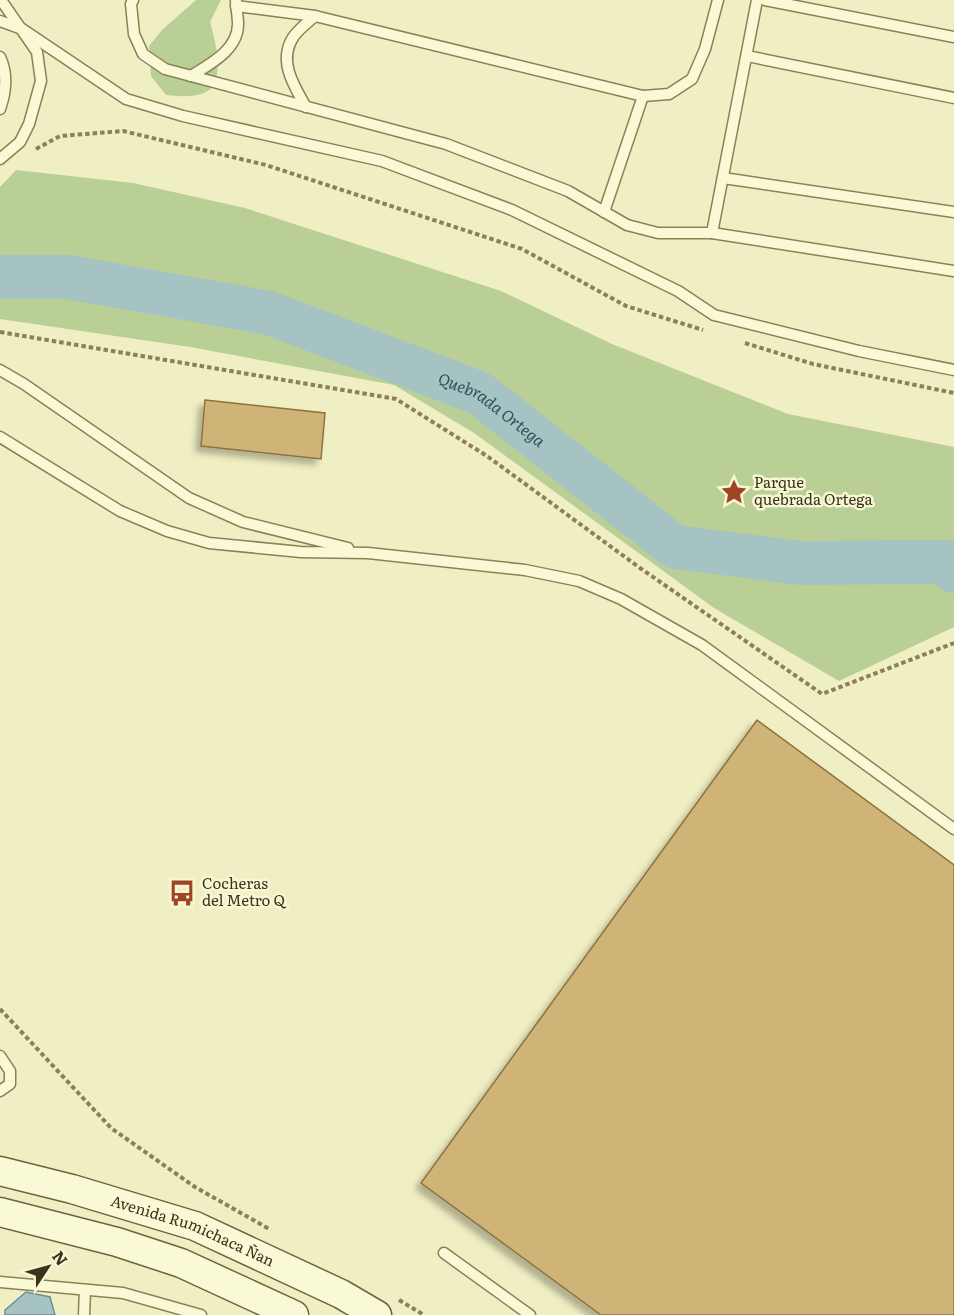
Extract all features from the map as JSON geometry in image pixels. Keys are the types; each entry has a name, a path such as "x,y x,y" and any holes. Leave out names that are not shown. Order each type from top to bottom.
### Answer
{"main road":[{"name":"Avenida Rumichaca Ñan","path":"0,1171 72,1189 195,1226 341,1294 387,1307"},
{"path":"0,1212 117,1242 181,1263 294,1315"}],"lane":[{"path":"0,159 20,142 29,124 41,81 37,52 1,0"},
{"path":"133,0 131,4 134,34 143,54 165,69 446,144 567,191 627,225 658,233 712,233 954,271"},
{"path":"191,76 215,61 233,43 238,27 236,3 315,16 643,96 669,94 692,79 705,49 718,0"},
{"path":"712,233 758,0"},
{"path":"765,0 954,37"},
{"path":"306,107 290,80 286,56 293,37 315,16"},
{"path":"0,21 22,29 126,99 183,116 382,161 512,210 678,291 714,315 859,351 954,370"},
{"path":"747,56 954,98"},
{"path":"0,57 6,84 5,97 0,109"},
{"path":"604,212 643,96"},
{"path":"723,178 954,212"},
{"path":"0,370 24,384 189,498 243,522 283,534 368,553"},
{"path":"0,437 120,511 167,531 209,543 301,552 368,553 525,570 579,581 621,599 702,645 954,829"},
{"path":"0,1056 10,1071 10,1084 0,1090"},
{"path":"444,1253 530,1315"},
{"path":"0,1282 123,1293 201,1315"},
{"path":"84,1315 85,1290"}],"path":[{"path":"34,150 60,136 123,131 266,165 522,249 626,306 714,333"},
{"path":"0,332 396,399 487,456 640,568 822,694 954,643"},
{"path":"735,340 813,364 954,393"},
{"path":"0,1009 111,1128 195,1187 272,1230"},
{"path":"387,1307 424,1315"}],"green space":[{"path":"196,0 221,0 210,22 218,61 215,81 211,88 199,95 166,95 151,76 149,46 162,30"},
{"path":"16,170 133,183 245,208 501,291 612,344 788,414 954,447 954,627 839,681 714,608 474,433 394,385 190,347 0,319 0,187"}],"water":[{"path":"26,1292 50,1297 55,1315 5,1315 5,1310"}],"building":[{"path":"205,400 325,413 321,459 201,446"},
{"path":"757,720 954,865 954,1315 601,1315 421,1183"}],"waterway":[{"name":"Quebrada Ortega","path":"0,277 68,277 269,313 479,393 675,547 800,563 947,562 954,571"}],"place":[{"name":"Parque quebrada Ortega","path":"734,492"},
{"name":"Cocheras del Metro Q","path":"182,893"}]}
